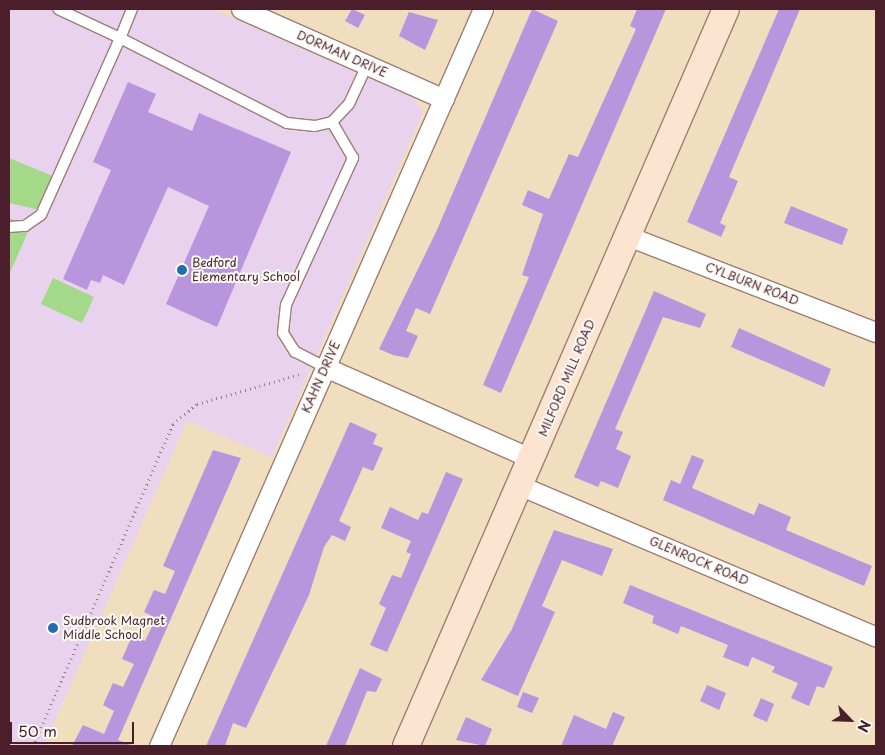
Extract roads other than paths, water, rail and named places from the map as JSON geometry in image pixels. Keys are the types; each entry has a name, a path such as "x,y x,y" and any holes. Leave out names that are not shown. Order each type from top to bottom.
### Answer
{"main road":[{"name":"MILFORD MILL ROAD","path":"406,746 533,460 726,9"}],"street":[{"name":"KAHN DRIVE","path":"159,746 483,9"},
{"name":"DORMAN DRIVE","path":"250,11 444,99"},
{"name":"CYLBURN ROAD","path":"628,236 876,332"},
{"path":"325,367 533,460"},
{"name":"GLENROCK ROAD","path":"521,486 876,637"}],"lane":[{"path":"58,9 120,38 287,123 315,126 332,122 349,104 367,65"},
{"path":"9,227 25,226 41,215 132,9"},
{"path":"325,367 295,352 283,333 286,305 353,158 332,122"}],"place":[{"name":"Bedford Elementary School","path":"182,270"},
{"name":"Sudbrook Magnet Middle School","path":"53,628"}]}
